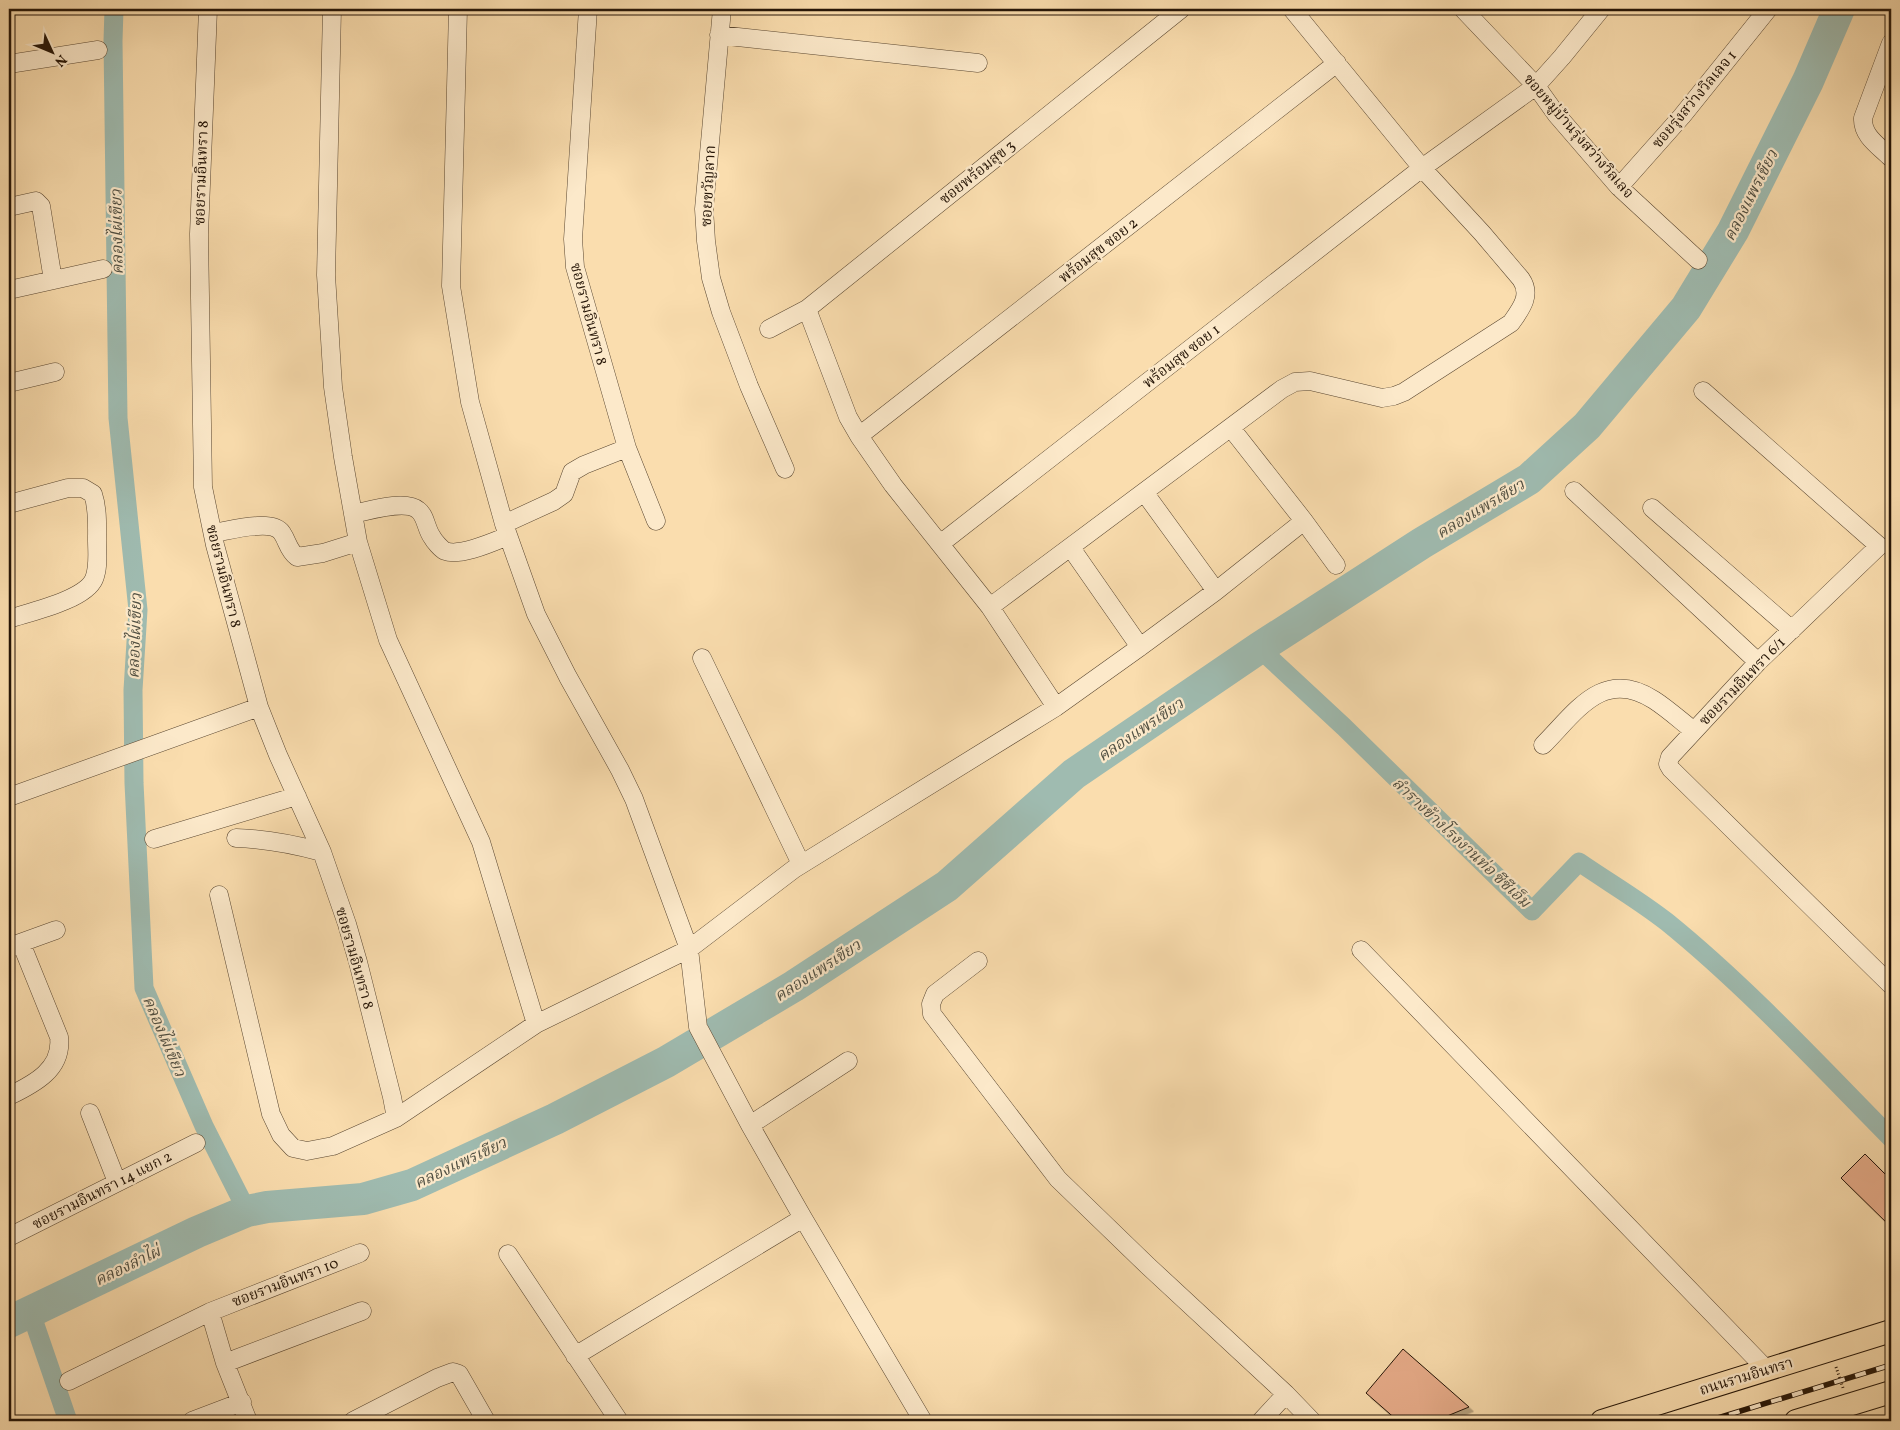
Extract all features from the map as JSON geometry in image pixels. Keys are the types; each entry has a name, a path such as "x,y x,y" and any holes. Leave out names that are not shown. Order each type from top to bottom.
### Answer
{"main road":[{"name":"ถนนรามอินทรา","path":"1602,1421 1891,1331"},
{"path":"1796,1421 1837,1412 1891,1392"}],"street":[{"name":"ซอยรามอินทรา 8","path":"208,9 199,234 203,487 213,533 259,706 278,755 322,852 358,962 396,1118"},
{"path":"332,9 326,275 334,387 343,457 358,542 388,640 481,842 536,1024"},
{"path":"458,9 451,286 470,402 506,530 536,614 634,799 689,949 698,1027 750,1125 803,1218 923,1421"},
{"name":"ซอยรามอินทรา 8","path":"588,9 573,231 575,266 627,448 656,521"},
{"name":"ซอยขวัญลาก","path":"722,9 704,208 711,278 721,312 749,386 785,469"},
{"name":"ซอยพร้อมสุข 3","path":"769,329 807,309 1181,9"},
{"path":"990,607 1282,389 1295,382 1310,381 1382,398 1394,396 1404,392 1511,323 1522,308 1526,296 1525,285 1521,279 1482,233 1422,168 1292,9"},
{"name":"ซอยหมู่บ้านรุ่งสว่างวิลเลจ","path":"1463,9 1536,86 1556,114 1619,187 1698,260"},
{"name":"พร้อมสุข ซอย 1","path":"940,544 1422,168 1536,86 1562,58 1601,9"},
{"name":"ซอยรุ่งสว่างวิลเลจ 1","path":"1619,187 1682,116 1768,9"},
{"path":"719,35 978,63"},
{"path":"1891,44 1863,118 1863,128 1869,137 1891,158"},
{"path":"9,64 98,50"},
{"name":"พร้อมสุข ซอย 2","path":"859,436 1337,63"},
{"path":"9,207 36,201 41,206 53,280"},
{"path":"9,290 103,269"},
{"path":"807,309 848,417 859,436 893,485 990,607 1056,707"},
{"path":"9,383 55,372"},
{"name":"ซอยรามอินทรา 6/1","path":"1703,390 1879,546 1758,662 1670,757 1668,764 1891,985"},
{"path":"1231,428 1336,565"},
{"path":"353,514 391,506 407,506 418,509 425,519 432,537 444,551 458,553 506,530 564,494 572,472 584,465 627,448"},
{"path":"9,504 68,488 83,488 93,494 96,505 97,534 97,563 94,579 83,592 9,619"},
{"path":"1574,491 1758,662"},
{"path":"1144,492 1216,591"},
{"path":"1652,508 1792,630"},
{"path":"219,896 271,1114 281,1135 293,1148 307,1151 333,1146 396,1118 536,1024 689,949 801,864 1056,707 1140,648 1216,591 1304,521"},
{"path":"213,533 255,526 277,528 283,534 291,553 297,557 323,553 358,542"},
{"path":"1071,548 1140,648"},
{"path":"702,658 801,864"},
{"path":"1543,745 1588,700 1598,693 1613,688 1630,688 1642,693 1694,731"},
{"path":"9,797 259,706"},
{"path":"154,839 297,796"},
{"path":"236,838 265,839 291,843 322,852"},
{"path":"9,1096 34,1084 47,1072 57,1058 60,1047 59,1037 15,945 56,930"},
{"path":"1360,950 1767,1370"},
{"path":"978,962 934,994 931,1004 932,1014 1058,1179 1148,1266 1286,1394 1312,1421"},
{"path":"750,1125 848,1061"},
{"path":"90,1113 117,1182"},
{"name":"ซอยรามอินทรา 14 แยก 2","path":"9,1237 196,1143"},
{"path":"575,1356 803,1218"},
{"name":"ซอยรามอินทรา 10","path":"69,1381 210,1312 360,1253"},
{"path":"508,1254 619,1421"},
{"path":"225,1363 362,1311"},
{"path":"210,1312 225,1363 248,1421"},
{"path":"353,1421 437,1378 453,1372 459,1374 486,1421"},
{"path":"1261,1421 1286,1394"},
{"path":"192,1421 242,1402"}],"path":[{"path":"1831,1350 1837,1412"}],"building":[{"path":"1865,1154 1891,1180 1891,1227 1841,1178"},
{"path":"1403,1349 1469,1407 1435,1421 1398,1421 1366,1393"}],"waterway":[{"name":"คลองไผ่เขียว","path":"114,9 118,418 138,610 133,690 134,783 144,988 204,1126 247,1211"},
{"name":"คลองแพรเขียว","path":"9,1322 197,1232 247,1211 267,1207 363,1199 412,1185 555,1119 666,1062 794,986 947,886 1074,774 1259,648 1422,543 1529,479 1587,426 1686,308 1733,231 1808,81 1839,9"},
{"name":"ลำรางข้างโรงงานท่อ ซีซีเอ็ม","path":"1259,648 1344,727 1532,911 1579,862 1656,914 1697,947 1782,1027 1891,1138"},
{"path":"31,1313 68,1421"}],"railway":[{"path":"1708,1421 1891,1365"}],"water label":[{"name":"คลองลำไผ่","path":"127,1265"}]}
